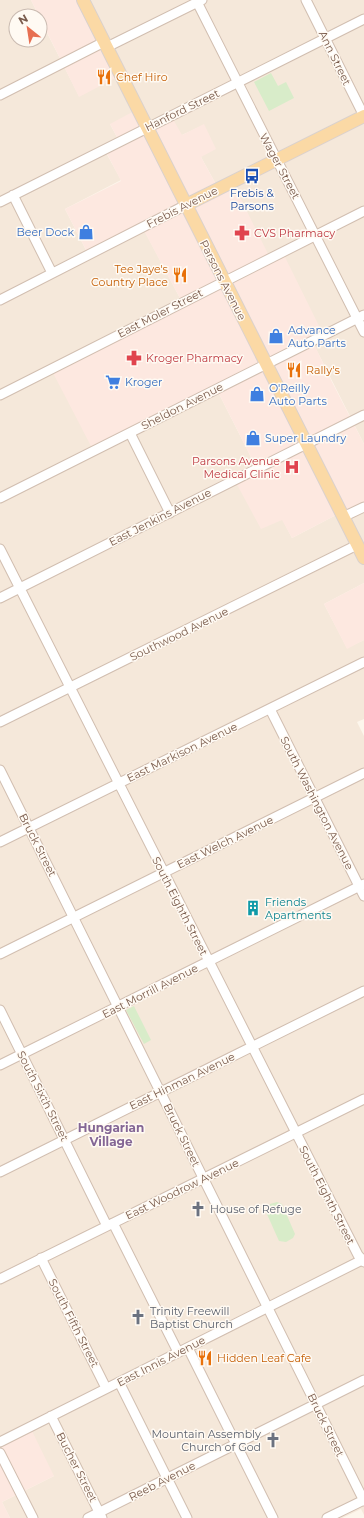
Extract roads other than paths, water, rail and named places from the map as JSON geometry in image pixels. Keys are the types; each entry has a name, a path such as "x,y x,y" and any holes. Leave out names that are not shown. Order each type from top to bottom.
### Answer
{"main road":[{"name":"Parsons Avenue","path":"84,0 146,127 364,558"},
{"name":"Frebis Avenue","path":"186,205 364,116"}],"street":[{"name":"Ann Street","path":"306,0 364,116"},
{"path":"0,94 199,1"},
{"name":"Wager Street","path":"199,1 237,83 276,160 360,317 364,332"},
{"name":"Hanford Street","path":"0,202 146,127 364,20"},
{"path":"13,195 52,273"},
{"name":"Frebis Avenue","path":"0,300 186,205"},
{"name":"East Moler Street","path":"0,394 364,211"},
{"name":"Sheldon Avenue","path":"0,498 360,317"},
{"name":"East Jenkins Avenue","path":"0,598 364,415"},
{"path":"130,432 170,513"},
{"path":"343,517 364,507"},
{"name":"Southwood Avenue","path":"0,722 357,545"},
{"name":"South Eighth Street","path":"0,549 71,687 118,784 251,1047 358,1255 363,1260"},
{"name":"East Markison Avenue","path":"0,842 364,662"},
{"name":"South Washington Avenue","path":"272,708 314,798 362,885 364,896"},
{"name":"Bruck Street","path":"0,770 364,1500"},
{"name":"East Welch Avenue","path":"0,954 364,773"},
{"name":"East Morrill Avenue","path":"0,1065 362,885"},
{"name":"East Hinman Avenue","path":"0,1172 364,991"},
{"name":"South Sixth Street","path":"0,1010 65,1139 178,1352"},
{"name":"East Woodrow Avenue","path":"0,1279 364,1099"},
{"name":"South Fifth Street","path":"41,1258 106,1388"},
{"name":"East Innis Avenue","path":"0,1442 363,1260"},
{"path":"188,1348 273,1518"},
{"name":"Reeb Avenue","path":"88,1518 101,1515 167,1478 364,1380"},
{"path":"119,1382 187,1518"},
{"name":"Bucher Street","path":"53,1415 101,1515"},
{"path":"0,1453 33,1518"},
{"path":"327,1518 364,1500"}],"place":[{"name":"Chef Hiro","path":"104,77"},
{"name":"Frebis & Parsons","path":"252,176"},
{"name":"Beer Dock","path":"86,232"},
{"name":"CVS Pharmacy","path":"242,233"},
{"name":"Tee Jaye's Country Place","path":"180,275"},
{"name":"Advance Auto Parts","path":"276,336"},
{"name":"Kroger Pharmacy","path":"134,358"},
{"name":"Rally's","path":"294,370"},
{"name":"Kroger","path":"113,382"},
{"name":"O'Reilly Auto Parts","path":"257,394"},
{"name":"Super Laundry","path":"253,438"},
{"name":"Parsons Avenue Medical Clinic","path":"292,467"},
{"name":"Friends Apartments","path":"253,908"},
{"name":"House of Refuge","path":"198,1209"},
{"name":"Trinity Freewill Baptist Church","path":"138,1317"},
{"name":"Hidden Leaf Cafe","path":"205,1358"},
{"name":"Mountain Assembly Church of God","path":"273,1440"}],"district":[{"name":"Hungarian Village","path":"111,1134"}]}
